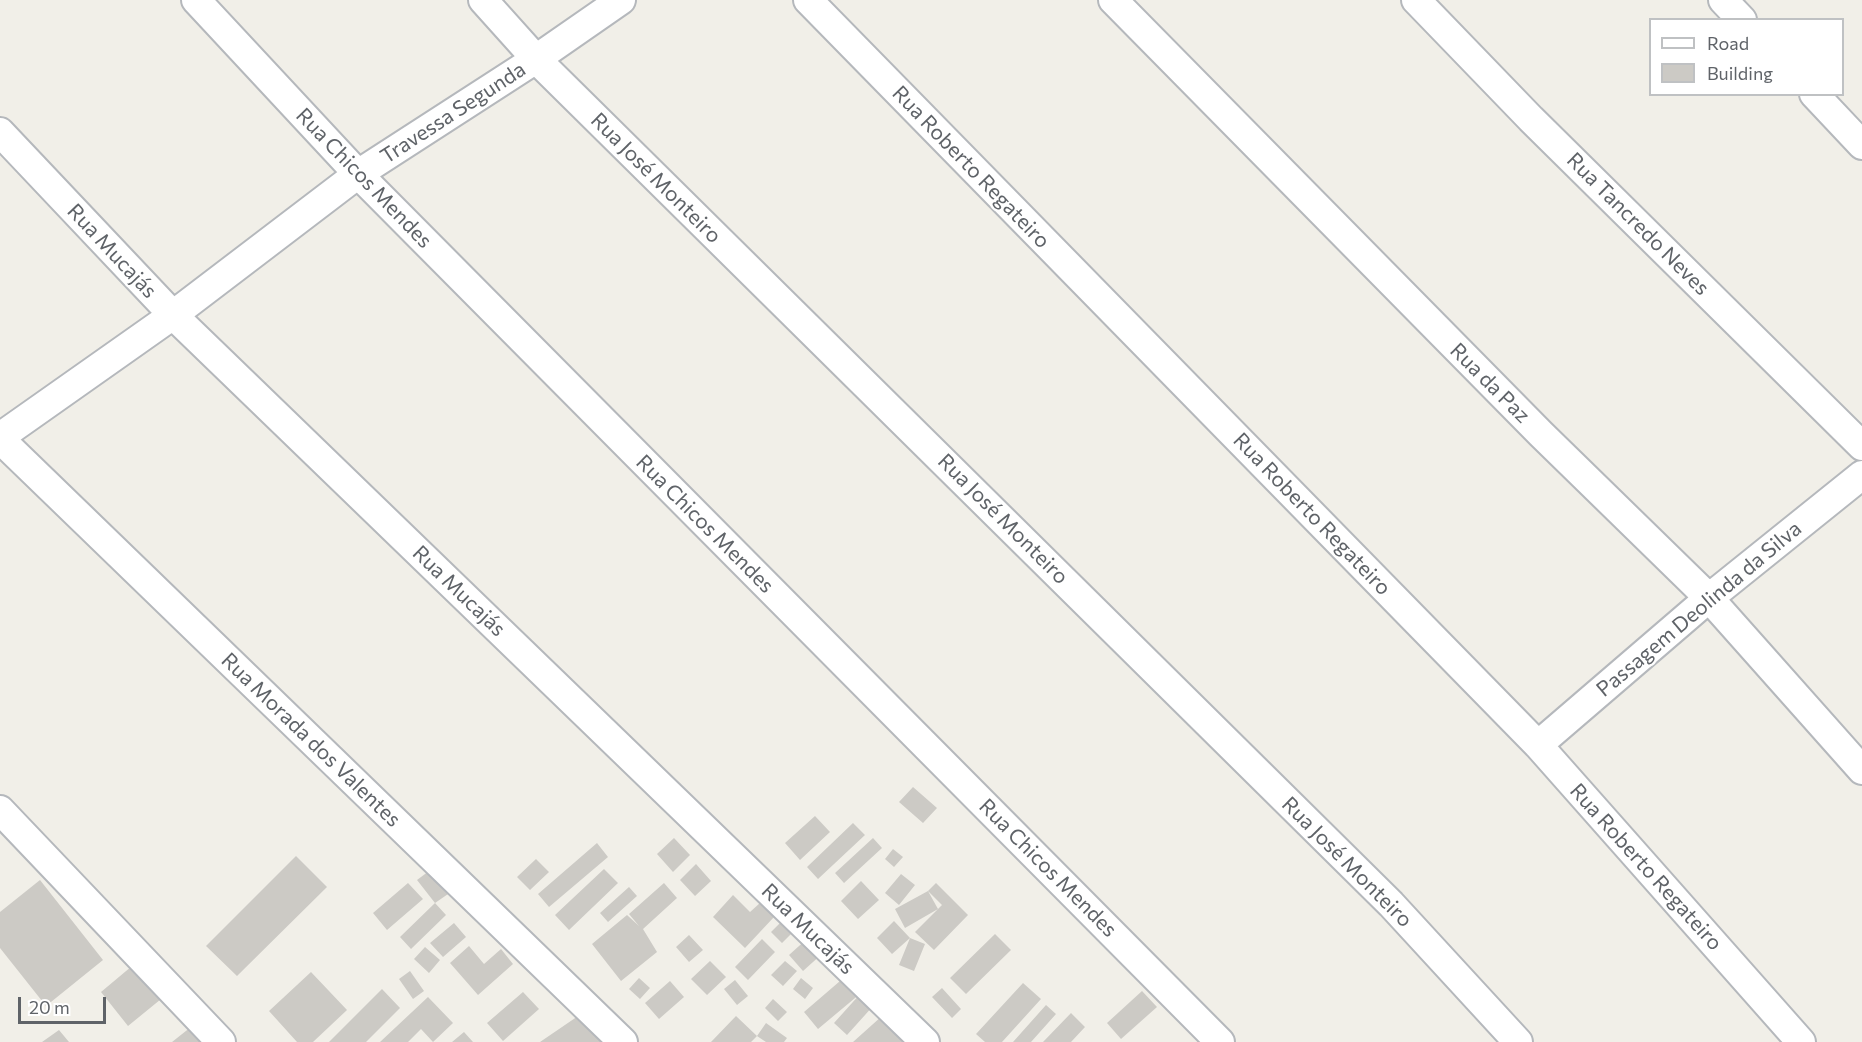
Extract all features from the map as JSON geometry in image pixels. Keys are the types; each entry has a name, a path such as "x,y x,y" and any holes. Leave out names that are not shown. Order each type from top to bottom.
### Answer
{"street":[{"name":"Rua Chicos Mendes","path":"196,0 358,174 1220,1042"},
{"name":"Rua José Monteiro","path":"483,0 536,59 1391,904 1518,1042"},
{"name":"Travessa Segunda","path":"0,438 173,315 358,174 536,59 621,0"},
{"name":"Rua Roberto Regateiro","path":"808,0 1538,745 1801,1042"},
{"name":"Rua da Paz","path":"1113,0 1541,434 1709,598 1862,770"},
{"name":"Rua Tancredo Neves","path":"1416,0 1540,127 1862,446"},
{"path":"1723,0 1740,18"},
{"path":"1816,96 1862,145"},
{"name":"Rua Mucajás","path":"0,132 173,315 925,1042"},
{"name":"Rua Morada dos Valentes","path":"0,438 622,1042"},
{"name":"Passagem Deolinda da Silva","path":"1538,745 1709,598 1862,475"},
{"path":"0,810 221,1042"}],"building":[{"path":"913,787 937,808 923,823 899,802"},
{"path":"815,816 830,832 800,860 785,843"},
{"path":"853,823 865,835 818,879 807,867"},
{"path":"674,838 690,855 673,872 657,854"},
{"path":"873,838 882,848 844,883 835,873"},
{"path":"597,843 608,857 549,907 538,894"},
{"path":"893,849 903,857 894,867 885,859"},
{"path":"296,856 327,887 237,976 206,946"},
{"path":"536,859 549,872 530,890 517,877"},
{"path":"696,864 711,881 695,896 680,880"},
{"path":"433,868 451,892 435,903 417,880"},
{"path":"604,869 618,883 569,930 555,915"},
{"path":"901,874 915,885 899,905 885,893"},
{"path":"40,880 103,960 46,1006 0,948 0,912"},
{"path":"861,881 879,900 858,919 841,901"},
{"path":"408,883 423,899 387,930 373,913"},
{"path":"664,883 677,898 643,929 657,952 621,981 592,944 627,915 639,926 629,914"},
{"path":"936,883 968,915 934,950 915,932 942,905 928,891"},
{"path":"629,887 637,896 608,922 600,913"},
{"path":"928,891 938,909 905,928 895,909"},
{"path":"733,895 750,912 760,903 774,917 745,948 713,917"},
{"path":"435,903 446,915 411,949 400,937"},
{"path":"786,917 797,928 782,943 771,932"},
{"path":"894,921 910,938 892,954 877,938"},
{"path":"454,923 466,937 443,957 430,943"},
{"path":"995,934 1011,950 966,994 950,978"},
{"path":"689,935 703,950 689,962 676,947"},
{"path":"809,937 823,953 803,971 789,955"},
{"path":"910,938 925,944 914,971 899,965"},
{"path":"762,939 775,952 748,980 735,967"},
{"path":"469,946 484,964 501,949 513,964 478,995 450,963"},
{"path":"425,947 440,960 429,973 414,959"},
{"path":"138,961 166,995 128,1026 101,992"},
{"path":"710,961 726,977 707,995 691,979"},
{"path":"785,961 797,971 783,986 771,975"},
{"path":"410,971 424,991 413,999 399,979"},
{"path":"311,972 347,1010 313,1042 297,1042 269,1011"},
{"path":"847,975 874,1005 847,1035 834,1023 861,993 818,1029 804,1012"},
{"path":"639,978 650,988 640,999 629,989"},
{"path":"801,978 813,988 805,999 793,989"},
{"path":"735,980 748,996 737,1005 724,989"},
{"path":"670,981 684,997 659,1019 645,1003"},
{"path":"1023,983 1041,999 1002,1042 985,1042 976,1034"},
{"path":"942,988 961,1009 952,1018 932,997"},
{"path":"382,989 400,1008 366,1042 329,1042"},
{"path":"1142,991 1157,1007 1121,1039 1107,1023"},
{"path":"523,992 539,1009 503,1041 487,1023"},
{"path":"428,997 453,1023 433,1042 421,1029 408,1042 380,1042"},
{"path":"773,999 787,1012 778,1021 765,1008"},
{"path":"1046,1005 1056,1014 1031,1042 1013,1042"},
{"path":"584,1012 604,1042 540,1042"},
{"path":"1071,1013 1085,1027 1071,1042 1043,1042"},
{"path":"736,1016 757,1036 751,1042 711,1042"},
{"path":"882,1016 904,1042 853,1042"},
{"path":"196,1023 210,1042 172,1042"},
{"path":"766,1023 787,1038 784,1042 766,1042 757,1036"},
{"path":"59,1030 69,1042 42,1042"},
{"path":"464,1032 473,1042 452,1042"}]}
